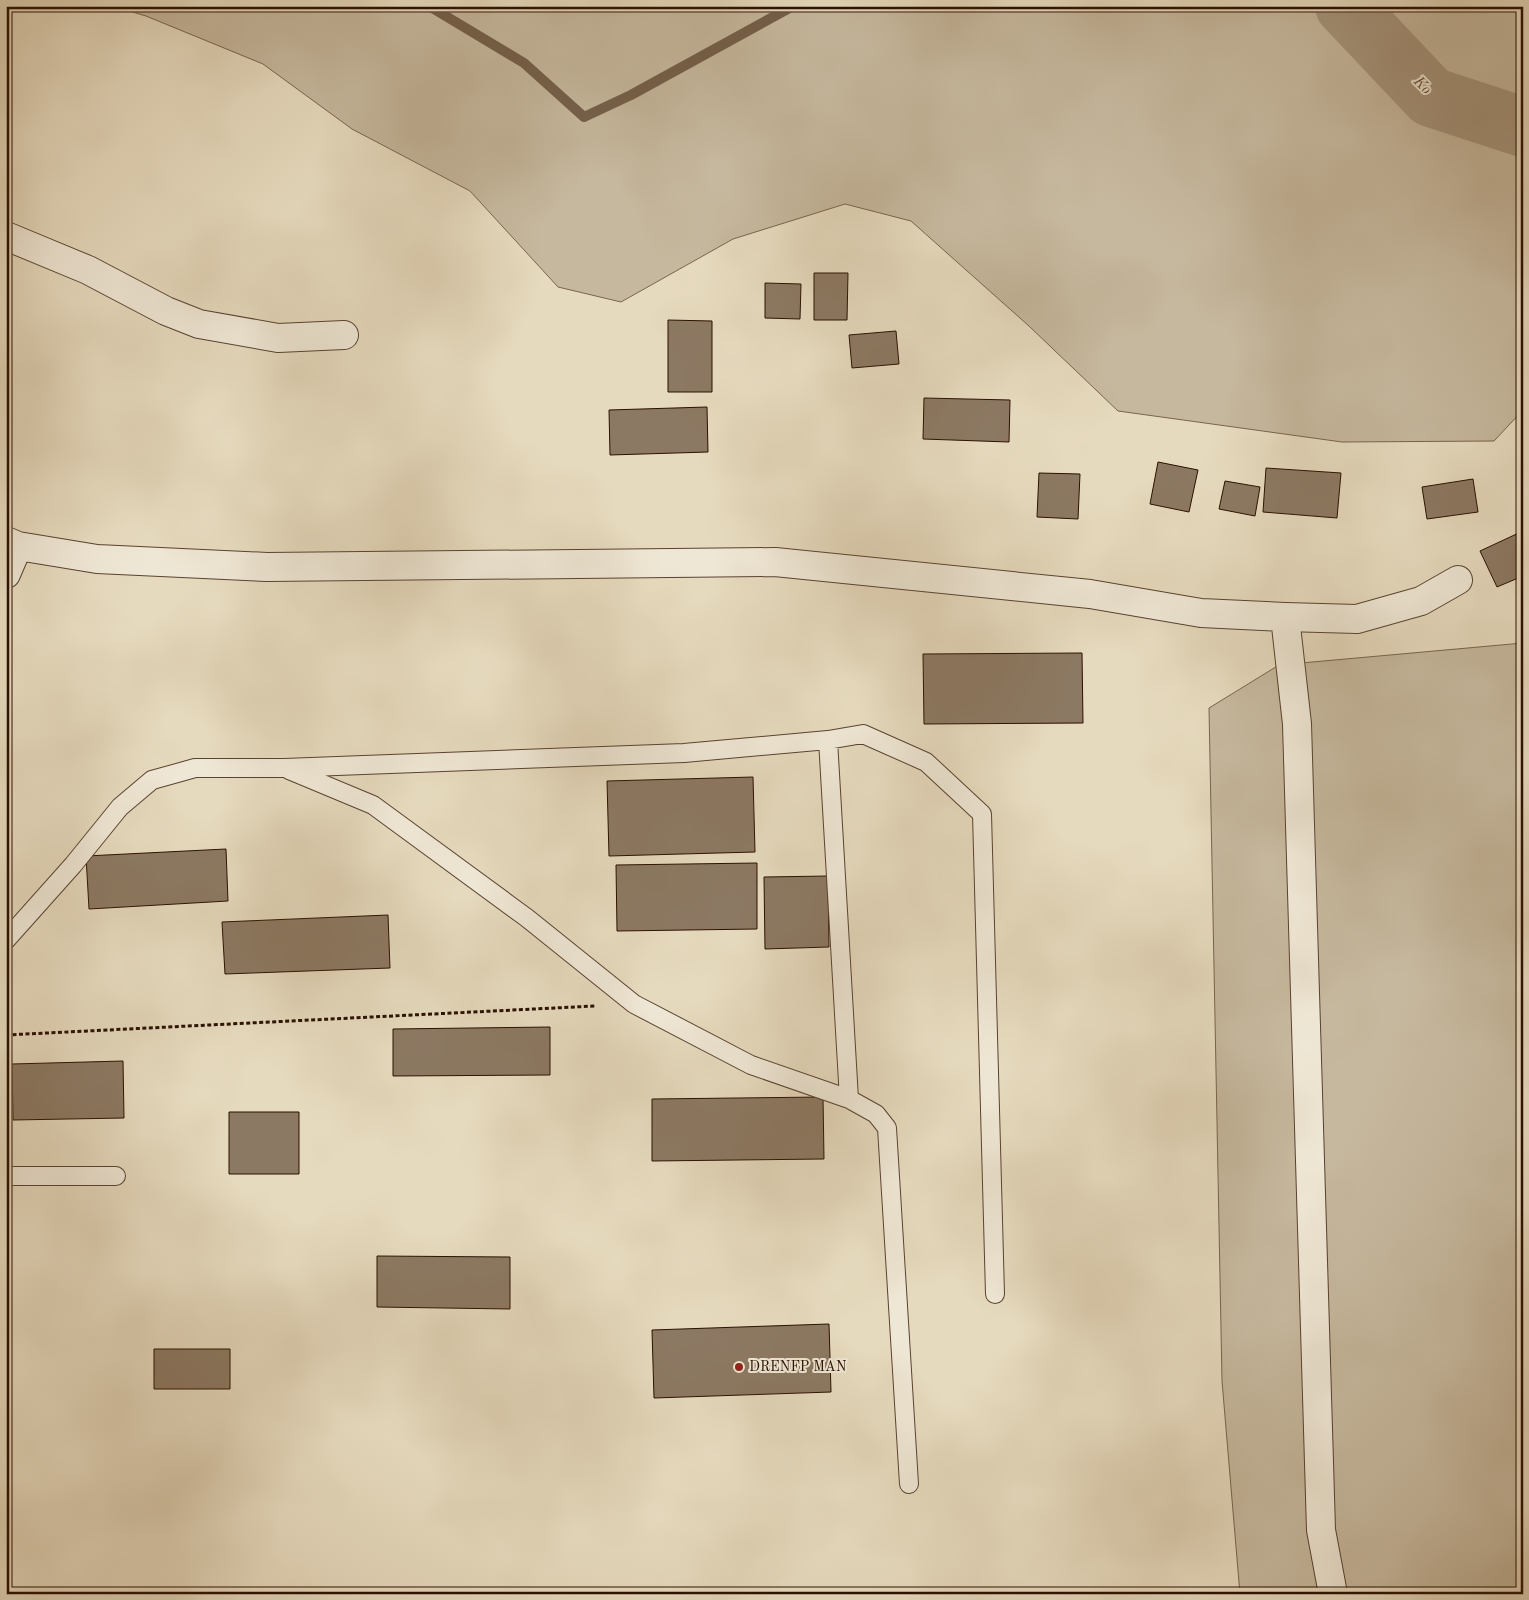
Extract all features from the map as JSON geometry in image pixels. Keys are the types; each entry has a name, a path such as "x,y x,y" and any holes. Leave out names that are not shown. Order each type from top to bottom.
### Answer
{"street":[{"path":"6,236 88,270 166,311 199,324 278,338 344,335"},
{"path":"6,574 12,543 97,559 267,566 775,562 1071,592 1201,613 1356,619 1421,601 1458,580"},
{"path":"1285,617 1298,724 1321,1530 1332,1594"}],"lane":[{"path":"6,940 73,865 120,807 152,780 194,768 284,768 684,753 828,740 862,734 926,762 982,814 995,1294"},
{"path":"828,740 849,1099"},
{"path":"284,768 374,806 527,918 634,1004 751,1065 849,1099 876,1114 887,1128 909,1484"},
{"path":"6,1176 116,1176"}],"path":[{"path":"6,1035 634,1004"}],"shaded area":[{"path":"112,6 1523,6 1523,410 1494,441 1342,442 1118,411 1030,327 911,221 845,204 733,239 621,302 558,287 470,191 352,129 263,64 146,16"},
{"path":"1523,643 1523,1594 1240,1594 1222,1381 1209,708 1279,665"}],"building":[{"path":"814,273 848,273 847,320 814,320"},
{"path":"765,283 801,284 800,319 765,318"},
{"path":"668,320 712,321 712,392 668,392"},
{"path":"896,331 899,364 852,368 849,335"},
{"path":"924,398 1010,400 1009,442 923,439"},
{"path":"707,407 708,452 610,455 609,410"},
{"path":"1158,462 1198,470 1189,512 1150,504"},
{"path":"1266,468 1341,473 1337,518 1263,512"},
{"path":"1039,473 1080,474 1078,519 1037,517"},
{"path":"1473,479 1478,512 1427,519 1422,487"},
{"path":"1225,481 1260,487 1255,516 1219,509"},
{"path":"1523,531 1523,576 1497,587 1480,551"},
{"path":"1082,653 1083,723 924,724 923,654"},
{"path":"753,777 755,852 609,856 607,781"},
{"path":"226,849 228,901 89,909 86,856"},
{"path":"757,863 757,929 617,931 616,865"},
{"path":"828,876 829,947 765,949 764,877"},
{"path":"388,915 390,968 225,974 222,922"},
{"path":"550,1027 550,1075 393,1076 393,1029"},
{"path":"123,1061 124,1118 13,1120 12,1064"},
{"path":"823,1097 824,1159 652,1161 652,1099"},
{"path":"229,1112 299,1112 299,1174 229,1174"},
{"path":"377,1256 510,1257 510,1309 377,1307"},
{"path":"829,1324 831,1392 654,1398 652,1330"},
{"path":"154,1349 230,1349 230,1389 154,1389"}],"waterway":[{"path":"429,6 524,63 584,117 631,95 793,6"},
{"name":"Ko","path":"1345,6 1431,97 1523,127"}],"place":[{"name":"DRENFP MAN","path":"739,1367"}]}
